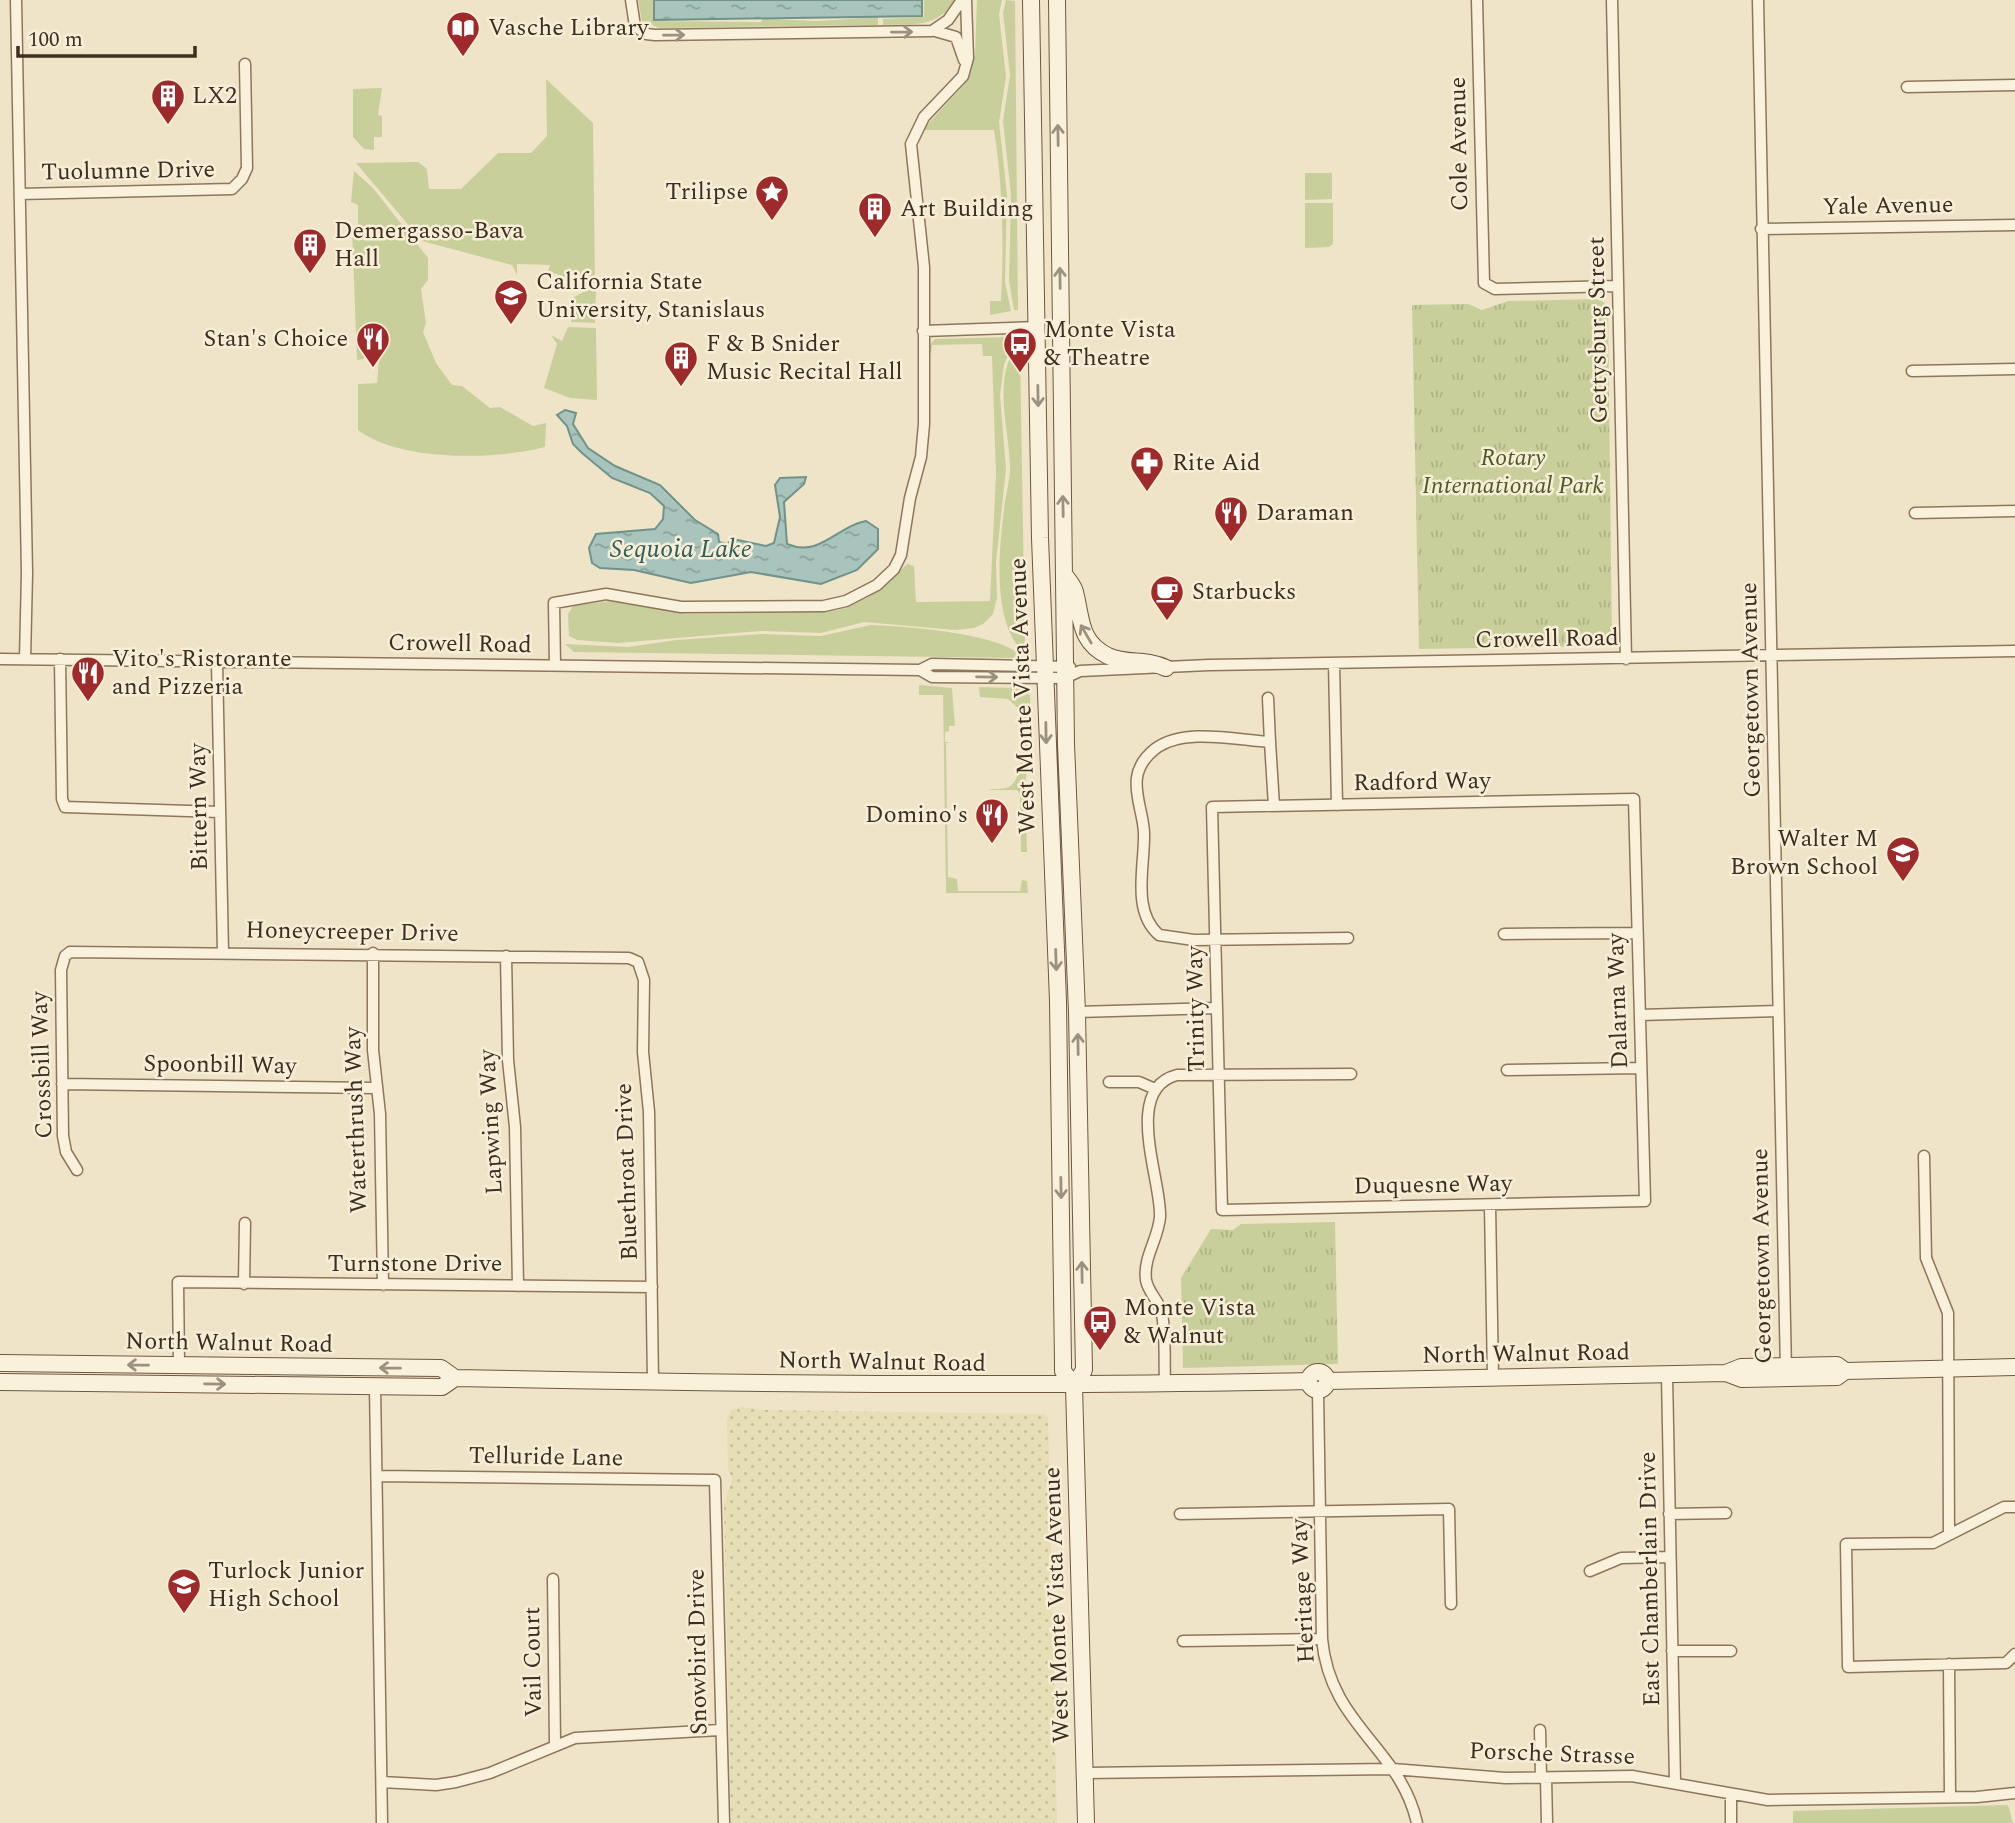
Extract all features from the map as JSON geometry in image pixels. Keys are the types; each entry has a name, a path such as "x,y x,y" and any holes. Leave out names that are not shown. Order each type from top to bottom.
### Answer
{"main road":[{"name":"West Monte Vista Avenue","path":"1031,0 1046,671 1060,1079 1063,1371 1074,1386"},
{"name":"West Monte Vista Avenue","path":"1057,0 1064,574 1070,672 1084,1370 1074,1386 1086,1823"},
{"path":"1064,574 1075,590 1082,631 1094,646 1116,659 1150,660 1166,668"},
{"name":"North Walnut Road","path":"0,1363 441,1368 455,1378 1074,1386 1318,1384 1726,1373 1741,1367 1786,1372 1837,1364 1845,1371 2015,1367"},
{"name":"North Walnut Road","path":"0,1382 442,1387 455,1378"}],"street":[{"path":"16,0 27,573 25,659"},
{"path":"631,0 633,22 642,32 650,34 947,32 956,37 965,65"},
{"path":"932,31 948,20 964,0"},
{"path":"555,666 554,603 606,594 681,607 742,604 806,607 846,601 877,585 899,562 910,498 920,463 924,424 922,235 911,144 921,121 956,85 968,58 964,0"},
{"name":"Cole Avenue","path":"1477,0 1482,275 1486,286 1495,289 1618,286"},
{"name":"Gettysburg Street","path":"1612,0 1626,659"},
{"name":"Georgetown Avenue","path":"1758,0 1786,1372"},
{"name":"Tuolumne Drive","path":"20,194 232,189 242,179 247,168 245,64"},
{"path":"1907,87 2015,85"},
{"name":"Yale Avenue","path":"1761,229 2015,225"},
{"path":"923,331 1037,327"},
{"path":"1912,371 2015,369"},
{"path":"1915,513 2015,511"},
{"name":"Crowell Road","path":"0,659 920,670 932,664 1070,672 1335,663 2015,651"},
{"path":"60,659 62,799 65,807 220,813"},
{"name":"Bittern Way","path":"217,662 223,952"},
{"path":"1335,663 1337,805"},
{"path":"1268,698 1274,806"},
{"path":"1270,743 1181,739 1155,750 1139,770 1136,797 1144,834 1142,898 1149,923 1160,935 1215,940 1348,938"},
{"name":"Radford Way","path":"1212,807 1634,799"},
{"name":"Dalarna Way","path":"1634,799 1645,1201"},
{"name":"Trinity Way","path":"1212,807 1222,1210"},
{"path":"1504,934 1637,933"},
{"name":"Honeycreeper Drive","path":"65,956 78,950 373,953 620,957 638,962"},
{"name":"Waterthrush Way","path":"373,953 373,1050 377,1088 383,1285"},
{"name":"Crossbill Way","path":"65,956 61,970 64,1145 78,1170"},
{"name":"Lapwing Way","path":"506,956 508,1060 515,1127 518,1286"},
{"name":"Bluethroat Drive","path":"638,962 644,980 643,1052 649,1112 653,1382"},
{"path":"1077,1012 1217,1008"},
{"path":"1640,1015 1778,1011"},
{"path":"1507,1070 1641,1068"},
{"path":"1165,1384 1163,1314 1146,1282 1147,1257 1160,1217 1147,1135 1155,1089 1161,1082 1177,1075 1351,1074"},
{"path":"1109,1082 1139,1082 1155,1089"},
{"name":"Spoonbill Way","path":"62,1084 377,1088"},
{"path":"1924,1156 1925,1252 1947,1307 1949,1535"},
{"name":"Duquesne Way","path":"1222,1210 1645,1201"},
{"path":"1490,1205 1493,1378"},
{"path":"244,1284 245,1223"},
{"name":"Turnstone Drive","path":"179,1365 178,1282 652,1287"},
{"name":"East Chamberlain Drive","path":"1667,1374 1675,1782"},
{"name":"Heritage Way","path":"1318,1384 1321,1639 1325,1664 1336,1694 1405,1786 1417,1823"},
{"path":"375,1387 382,1823"},
{"name":"Telluride Lane","path":"377,1476 715,1480"},
{"name":"Snowbird Drive","path":"715,1480 723,1823"},
{"path":"2015,1507 2004,1507 1933,1543 1846,1544 1848,1667 2006,1663 2015,1654"},
{"path":"1180,1514 1449,1509 1451,1604"},
{"path":"1669,1514 1726,1513"},
{"path":"1590,1571 1621,1558 1670,1557"},
{"name":"Vail Court","path":"553,1579 555,1744"},
{"path":"1183,1641 1321,1639"},
{"path":"1672,1651 1731,1651"},
{"path":"1949,1664 1950,1797"},
{"path":"382,1782 436,1785 456,1782 510,1766 555,1744 599,1736 720,1730"},
{"path":"1541,1730 1547,1823"},
{"name":"Porsche Strasse","path":"1085,1773 1393,1769 1506,1778 1632,1776 1768,1800 1950,1797 2015,1793"},
{"path":"1731,1795 1731,1823"}],"shaded area":[{"path":"742,1407 766,1410 1044,1414 1048,1417 1057,1823 731,1823 724,1505 732,1478 728,1469 727,1419 731,1410"}],"green space":[{"path":"638,0 653,0 653,21 819,21 878,17 878,25 659,28 642,21"},
{"path":"924,0 955,0 941,16 933,20 883,25 883,19 924,17"},
{"path":"977,0 1002,0 999,14 1006,77 999,122 1007,195 1005,282 1011,311 990,315 990,301 1001,301 1002,258 1001,194 994,130 922,130 965,84 972,57 975,56"},
{"path":"1006,0 1015,1 1018,310 1014,310 1009,281 1011,195 1003,121 1010,75 1003,13"},
{"path":"546,79 593,123 595,282 586,286 578,270 565,277 548,271 550,265 517,264 517,275 512,265 422,241 356,163 418,162 427,169 429,189 461,189 498,153 531,153 547,136"},
{"path":"382,88 378,115 382,116 382,137 374,137 374,150 364,149 353,137 353,89"},
{"path":"354,171 373,188 428,258 428,280 421,289 426,323 423,332 436,363 452,385 462,386 490,408 500,407 533,426 546,423 545,447 475,456 423,453 398,448 358,430 358,384 377,383 379,359 365,356 364,359 357,360 352,229 358,225 358,205 351,202"},
{"path":"1305,173 1332,173 1332,199 1305,200"},
{"path":"1305,203 1333,203 1333,244 1329,247 1305,248"},
{"path":"593,287 596,289 595,323 571,322 574,297"},
{"name":"Rotary International Park","path":"1596,299 1604,302 1608,312 1612,640 1600,646 1419,649 1412,305 1468,304 1482,310 1508,301"},
{"path":"568,327 596,328 597,400 570,398 544,388 557,344 551,335 562,341"},
{"path":"1010,337 1012,344 1004,365 1000,395 1006,469 996,562 997,598 993,614 983,624 955,630 864,622 821,633 760,631 618,643 577,640 569,636 568,614 573,606 618,600 685,614 827,612 846,608 885,586 907,564 914,566 916,602 990,601 996,474 992,356 983,356 982,344 932,345 931,354 928,347 935,339"},
{"path":"1015,346 1020,349 1025,648 1022,651 1012,638 1006,622 1000,584 1000,545 1010,467 1003,391 1008,361"},
{"path":"871,625 970,636 1007,647 1019,654 1014,658 574,652 565,644 628,647 676,640 761,634 821,636"},
{"path":"919,685 952,688 955,726 949,726 949,731 945,732 945,742 952,742 946,743 948,877 957,879 958,891 1020,891 1022,880 1027,881 1028,893 946,893 943,695 919,695"},
{"path":"979,687 1021,688 1030,695 1031,746 1025,785 1027,852 1021,852 1020,794 1017,790 988,790 1009,787 1018,773 1022,751 1020,710 1008,699 980,697"},
{"path":"1335,1222 1338,1364 1183,1368 1181,1278 1211,1229 1233,1230 1241,1224"},
{"path":"2008,1805 2013,1823 1793,1823 1793,1811"}],"water":[{"path":"654,0 922,0 922,16 654,20"},
{"name":"Sequoia Lake","path":"565,410 576,413 573,424 588,448 615,466 660,485 695,520 718,534 719,542 727,544 733,539 766,546 774,543 780,517 775,485 780,478 806,477 804,484 784,502 787,544 809,547 866,521 878,529 878,549 857,570 821,584 751,572 691,583 634,570 600,568 592,563 589,548 596,534 655,529 663,519 664,506 650,493 612,478 582,453 573,444 567,426 557,415"}],"place":[{"name":"Vasche Library","path":"463,58"},
{"name":"LX2","path":"168,126"},
{"name":"Trilipse","path":"772,222"},
{"name":"Art Building","path":"875,239"},
{"name":"Demergasso-Bava Hall","path":"310,275"},
{"name":"California State University, Stanislaus","path":"511,326"},
{"name":"Stan's Choice","path":"373,369"},
{"name":"Monte Vista & Theatre","path":"1020,374"},
{"name":"F & B Snider Music Recital Hall","path":"681,388"},
{"name":"Rite Aid","path":"1147,493"},
{"name":"Daraman","path":"1231,543"},
{"name":"Starbucks","path":"1167,622"},
{"name":"Vito's Ristorante and Pizzeria","path":"88,703"},
{"name":"Domino's","path":"992,845"},
{"name":"Walter M Brown School","path":"1903,883"},
{"name":"Monte Vista & Walnut","path":"1100,1352"},
{"name":"Turlock Junior High School","path":"184,1615"}]}
